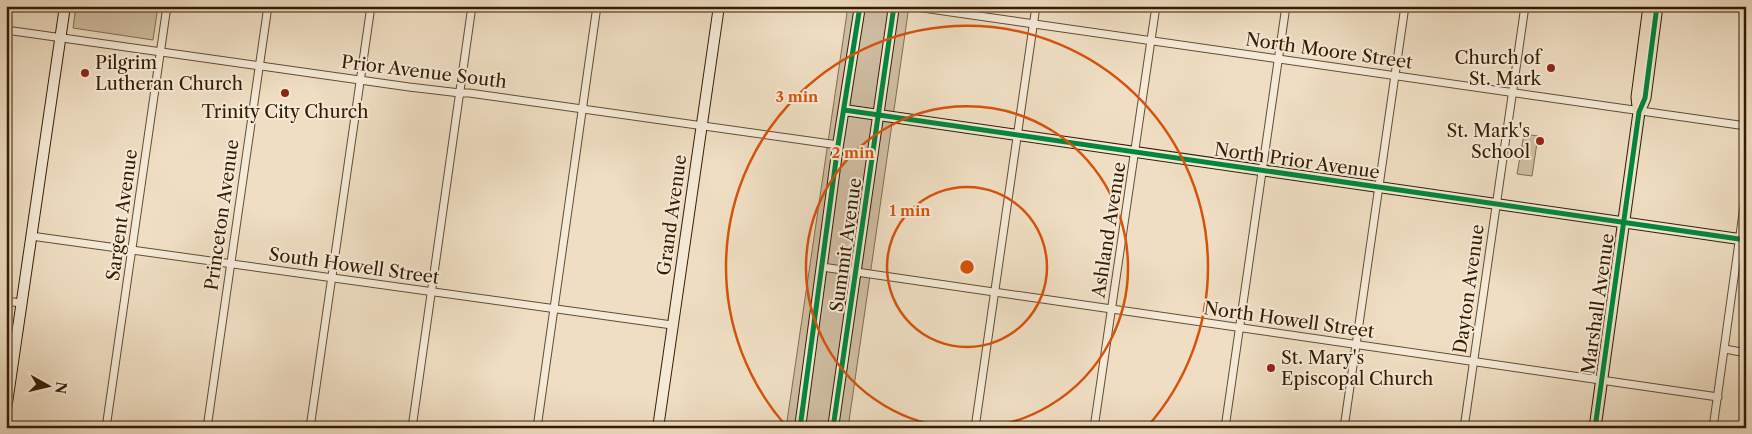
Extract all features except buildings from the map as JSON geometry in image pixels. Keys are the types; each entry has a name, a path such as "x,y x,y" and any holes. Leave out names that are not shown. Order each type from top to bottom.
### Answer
{"main road":[{"name":"Marshall Avenue","path":"1639,112 1637,98 1649,6"},
{"name":"Marshall Avenue","path":"1595,428 1639,112 1644,98 1657,6"}],"street":[{"path":"6,410 65,6"},
{"name":"Sargent Avenue","path":"106,428 167,6"},
{"name":"Princeton Avenue","path":"206,428 268,6"},
{"path":"310,428 371,6"},
{"path":"412,428 472,6"},
{"path":"537,428 597,6"},
{"name":"Grand Avenue","path":"658,428 719,6"},
{"name":"Summit Avenue","path":"800,428 838,145 860,6"},
{"name":"Summit Avenue","path":"833,428 894,6"},
{"name":"North Moore Street","path":"909,6 1746,126"},
{"path":"975,428 1036,6"},
{"name":"Ashland Avenue","path":"1094,428 1156,6"},
{"path":"1225,428 1286,6"},
{"path":"1344,428 1405,6"},
{"name":"Dayton Avenue","path":"1464,428 1525,6"},
{"name":"Prior Avenue South","path":"6,30 360,80 583,108 838,145"},
{"name":"North Prior Avenue","path":"844,110 1743,240"},
{"path":"1714,428 1743,240 1746,192"},
{"name":"South Howell Street","path":"31,236 672,325"},
{"path":"822,267 856,272"},
{"name":"North Howell Street","path":"856,272 1718,397"},
{"path":"6,301 21,303"},
{"path":"1725,349 1746,353"}],"shaded area":[{"path":"76,6 158,6 153,40 73,28"},
{"path":"848,6 909,6 848,428 786,428"},
{"path":"1524,134 1538,136 1532,176 1517,174"}],"cycle path":[{"path":"800,428 838,145 860,6"},
{"path":"833,428 894,6"},
{"path":"1595,428 1639,112 1645,98 1657,6"},
{"path":"844,110 1746,240"}],"place":[{"name":"Church of St. Mark","path":"1551,68"},
{"name":"Pilgrim Lutheran Church","path":"85,73"},
{"name":"Trinity City Church","path":"285,93"},
{"name":"St. Mark's School","path":"1540,141"},
{"name":"St. Mary's Episcopal Church","path":"1271,368"}]}
